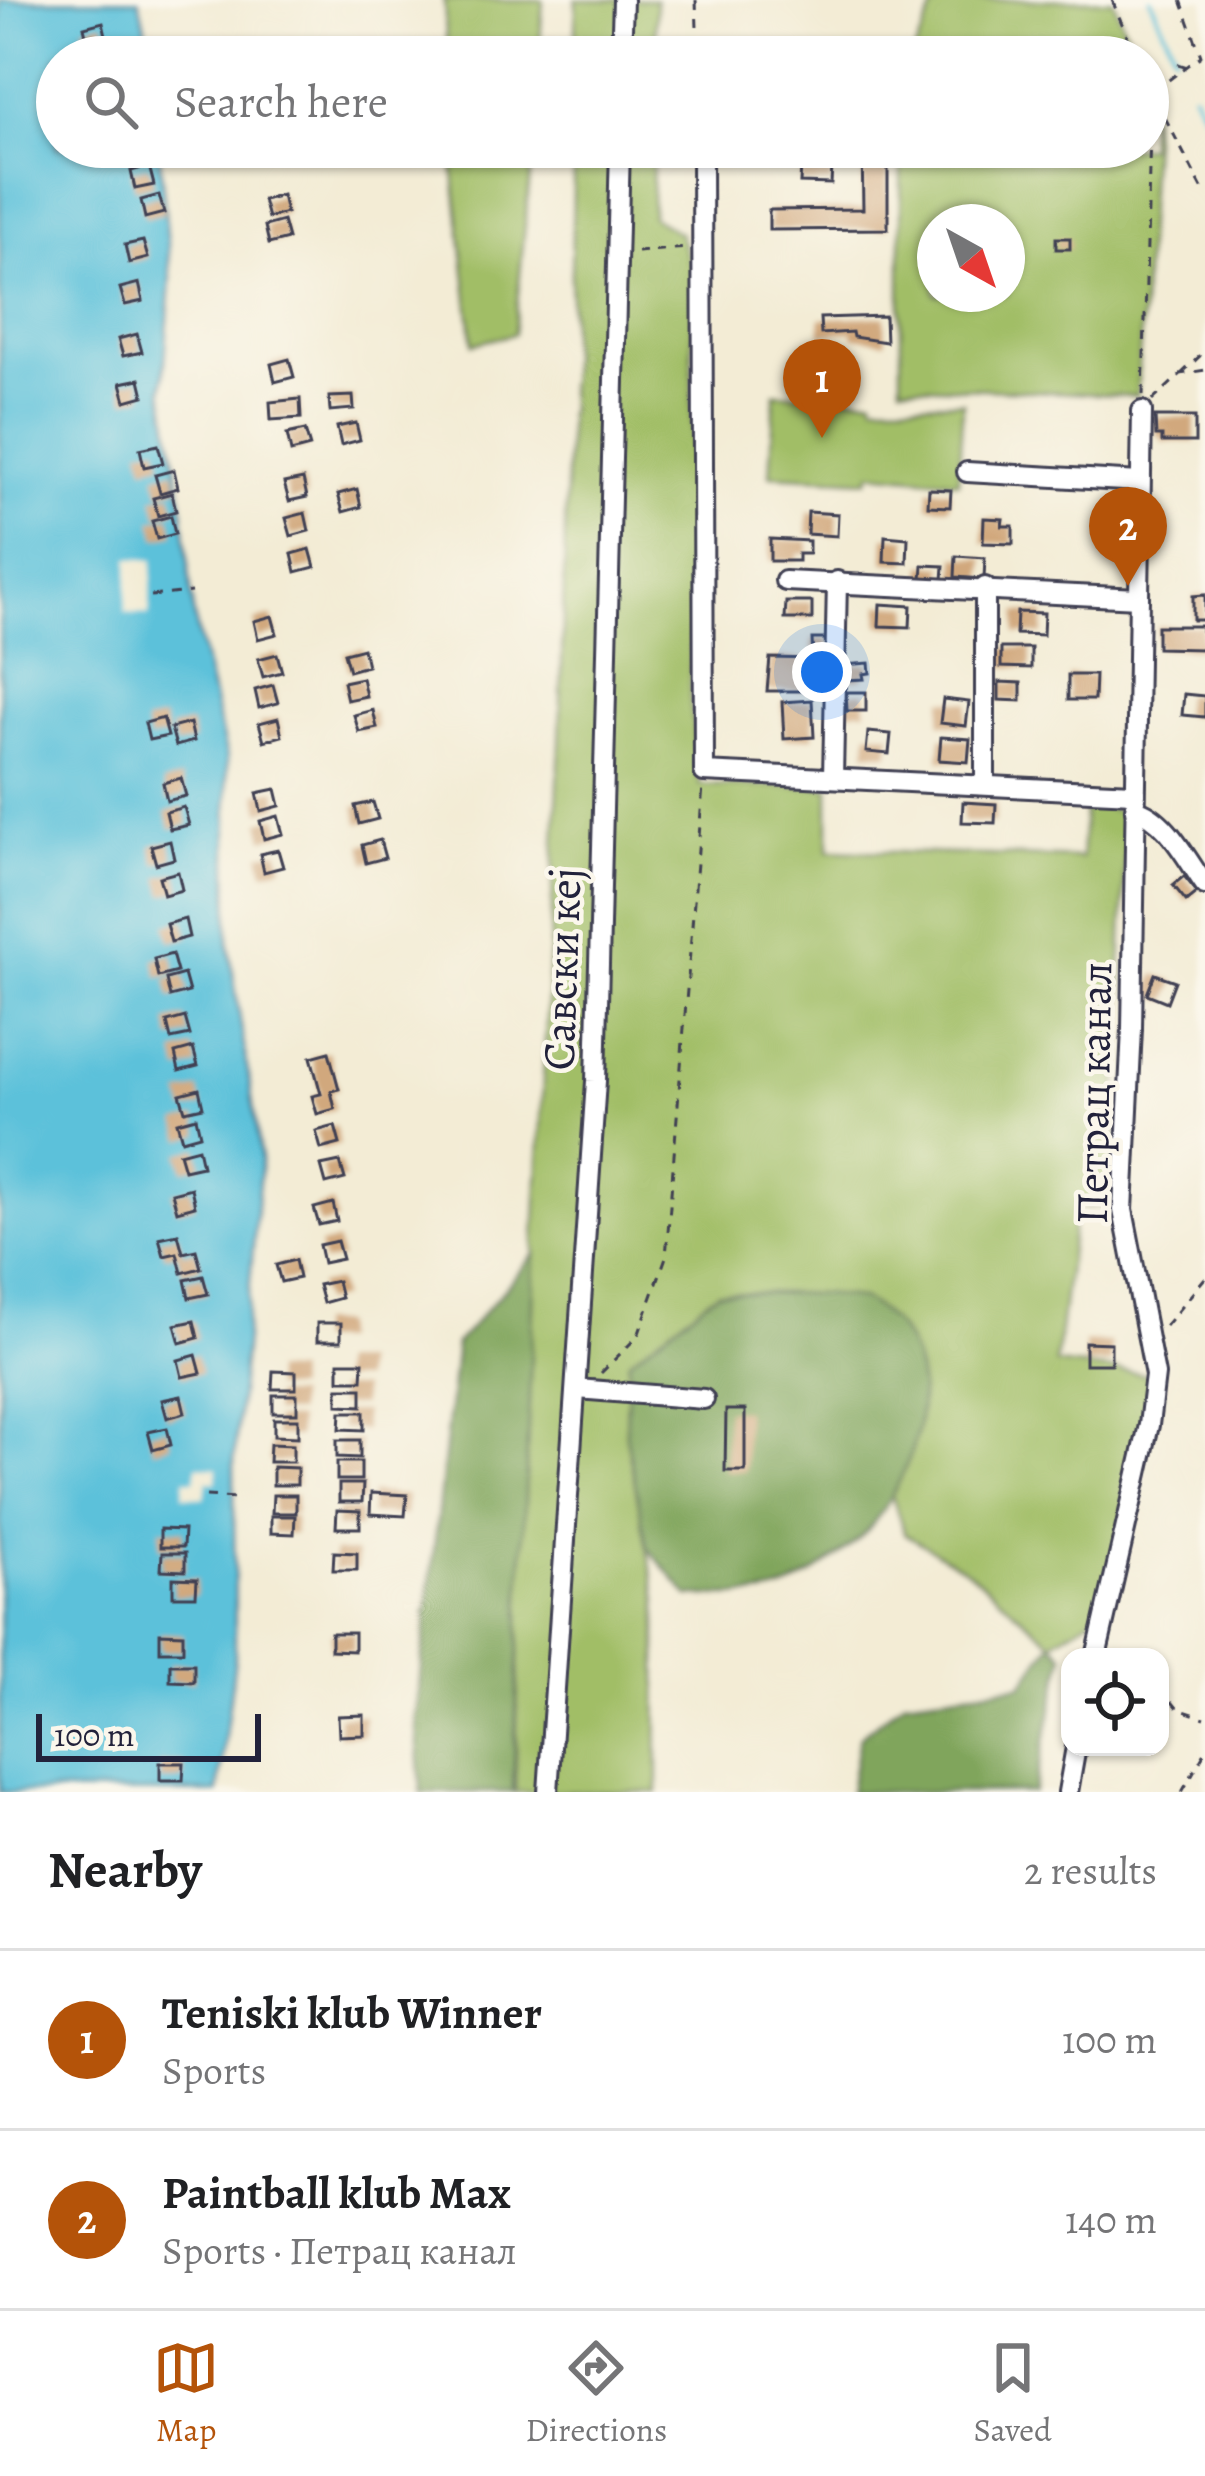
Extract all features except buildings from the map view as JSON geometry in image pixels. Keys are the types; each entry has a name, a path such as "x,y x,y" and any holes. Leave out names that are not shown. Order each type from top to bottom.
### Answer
{"street":[{"path":"622,36 623,0"},
{"name":"Савски кеј","path":"548,1792 580,1390 606,802 619,168"},
{"path":"703,168 704,772 985,783 1134,801 1168,833 1205,885"},
{"name":"Петрац канал","path":"1098,1648 1149,1425 1152,1349 1123,1210 1142,411"},
{"path":"967,472 1140,482"},
{"path":"785,580 1138,598"},
{"path":"833,777 837,580"},
{"path":"985,587 985,783"},
{"path":"580,1390 704,1400"},
{"path":"1068,1792 1074,1756"}],"path":[{"path":"696,0 697,36"},
{"path":"1112,0 1127,36"},
{"path":"1169,81 1203,56 1181,0"},
{"path":"1178,64 1190,67"},
{"path":"1169,127 1205,194"},
{"path":"1142,411 1149,168"},
{"path":"617,254 705,246"},
{"path":"1142,411 1205,351"},
{"path":"1180,374 1205,370"},
{"path":"151,596 191,592"},
{"path":"580,1390 638,1336 666,1257 704,772"},
{"path":"1152,1349 1205,1278"},
{"path":"206,1496 235,1498"},
{"path":"1169,1698 1178,1709 1205,1718"},
{"path":"1183,1792 1205,1752"}],"green space":[{"path":"444,0 543,0 540,36 446,36"},
{"path":"576,0 656,0 655,36 575,36"},
{"path":"937,0 1113,0 1128,36 921,36"},
{"path":"453,168 531,168 514,334 473,344"},
{"path":"574,168 653,168 652,217 679,233 693,271 690,698 700,785 829,787 829,850 1081,858 1085,802 1126,813 1114,1205 1075,1208 1056,1364 1155,1375 1108,1608 1052,1642 968,1571 904,1533 891,1493 902,1474 718,1292 629,1361 626,1435 657,1599 658,1792 515,1792 524,1457 560,744"},
{"path":"901,168 1150,168 1137,396 901,385"},
{"path":"775,393 873,398 874,403 963,402 958,481 871,473 868,480 770,475"},
{"path":"535,1254 513,1792 421,1792 416,1715 456,1344"},
{"path":"718,1292 818,1294 865,1301 892,1322 910,1347 919,1376 920,1407 905,1469 890,1499 871,1526 844,1551 780,1591 689,1597 647,1547 626,1435 629,1360"},
{"path":"1052,1642 1061,1652 1061,1669 1034,1792 850,1792 859,1737 905,1700 1022,1685"}],"water":[{"path":"0,0 139,0 147,36 36,36 36,168 161,168 171,278 163,390 182,498 193,611 227,757 229,945 261,1159 234,1461 235,1658 218,1792 0,1792"}],"pier":[{"path":"129,558 153,560 149,615 125,613"},
{"path":"197,1465 218,1468 216,1482 207,1481 205,1498 183,1495 185,1479 195,1480"}],"waterway":[{"path":"1151,0 1167,36"},
{"path":"1169,40 1175,54"},
{"path":"1193,93 1205,115"}],"place":[{"name":"Teniski klub Winner","path":"822,438"},
{"name":"Paintball klub Max","path":"1128,586"}]}
